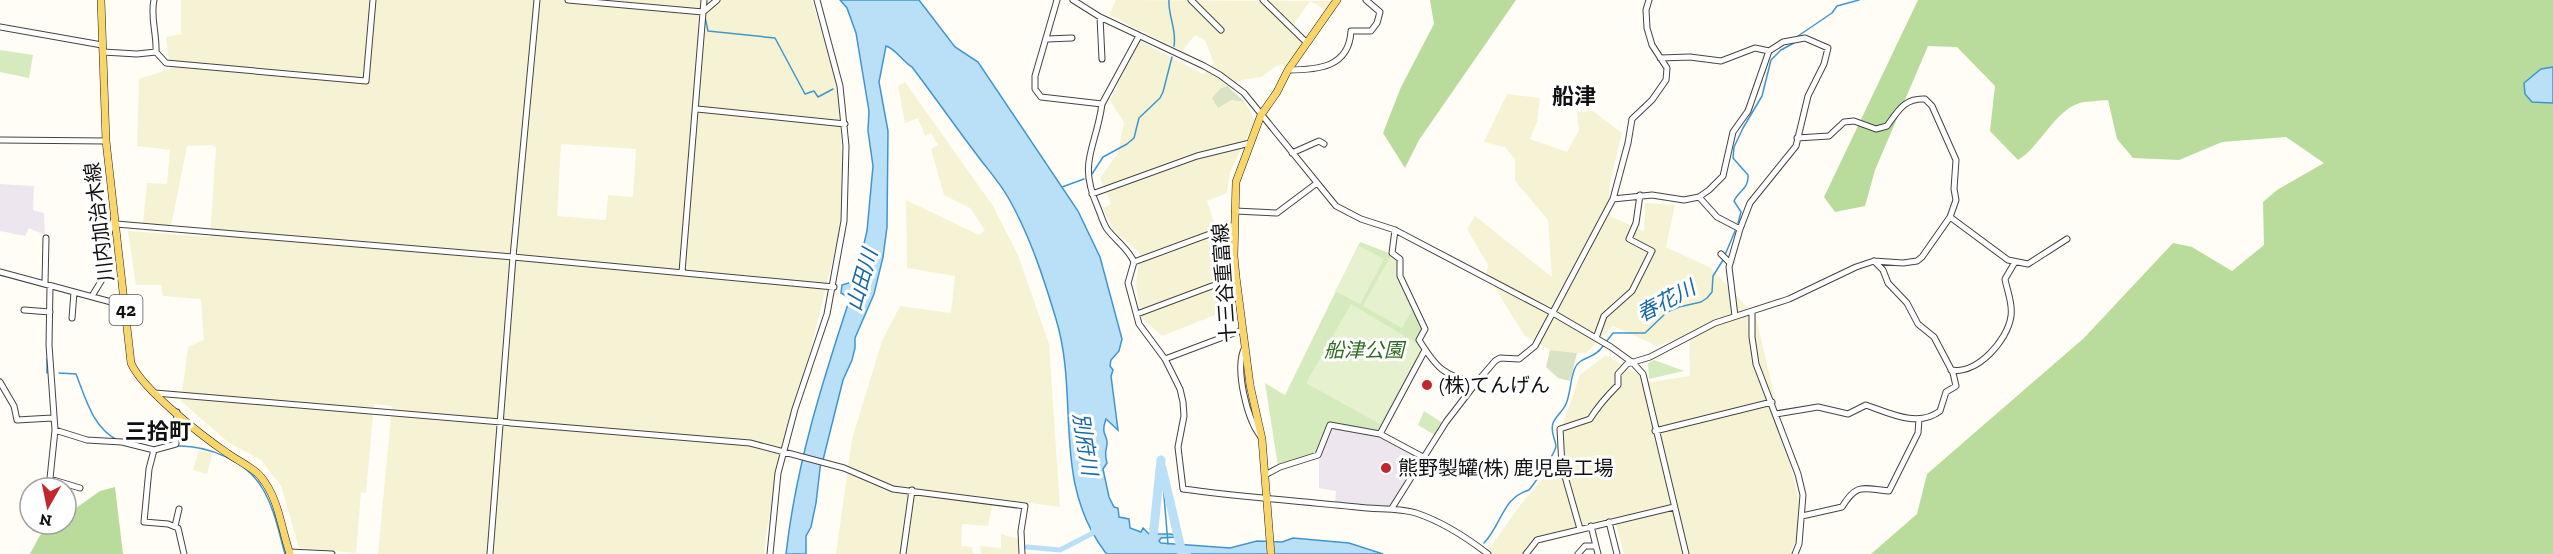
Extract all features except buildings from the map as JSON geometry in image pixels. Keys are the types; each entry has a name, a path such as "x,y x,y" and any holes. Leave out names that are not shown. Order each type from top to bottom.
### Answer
{"main road":[{"name":"川内加治木線","path":"101,0 106,141 131,363 136,374 153,393 225,452 260,476 277,506 289,553"},
{"name":"十三谷重富線","path":"1271,554 1262,439 1250,385 1236,277 1234,225 1236,182 1261,115 1277,92 1288,70 1337,0"}],"street":[{"path":"154,0 152,21 157,34 156,52 166,63 366,81 373,0"},
{"path":"490,554 513,257 537,0"},
{"path":"568,0 702,12 717,0"},
{"path":"682,272 697,110 704,0"},
{"path":"770,554 778,473 834,287 844,221 845,124 840,86 816,0"},
{"path":"1057,0 1035,76 1035,89 1041,97 1101,104"},
{"path":"1073,0 1100,17 1220,75 1244,93 1336,206 1348,214 1395,230 1553,313 1611,347 1633,363 1643,374 1686,554"},
{"path":"1191,0 1221,30"},
{"path":"1263,0 1306,43"},
{"path":"1288,70 1325,68 1341,56 1350,39 1351,31 1371,31 1377,23 1380,12 1366,0"},
{"path":"1392,508 1456,408 1495,361 1500,358 1519,359 1535,346 1613,199 1632,119 1652,100 1666,80 1667,68 1652,45 1647,28 1646,10 1649,0"},
{"path":"1100,17 1102,60"},
{"path":"0,27 103,49 137,54 156,52"},
{"path":"1139,36 1101,104 1100,119 1087,162 1087,173 1092,194 1107,229 1130,252 1134,262 1128,284 1139,324 1165,359 1180,389 1184,416 1178,447 1183,489 1267,500 1375,509 1392,508 1429,518 1466,537 1488,554"},
{"path":"1047,39 1072,38"},
{"path":"1613,199 1640,195 1684,200 1699,197 1723,176 1733,132 1748,111 1769,51 1783,42 1805,38 1828,48 1824,64 1808,96 1796,146 1750,203 1726,259 1735,316"},
{"path":"1660,58 1690,57 1721,61 1755,48 1769,51"},
{"path":"1580,529 1562,466 1560,429 1590,419 1594,410 1605,400 1607,392 1618,385 1618,374 1627,364 1685,340 1715,323 1789,299 1840,273 1874,261 1903,263 1917,261 1950,217 1956,200 1954,189 1956,160 1932,106 1925,99 1918,98 1899,106 1887,126 1876,129 1854,121 1845,122 1829,136 1797,138"},
{"path":"697,110 845,124"},
{"path":"0,140 106,141"},
{"path":"1292,153 1319,141 1324,144"},
{"path":"1092,194 1197,156 1250,142"},
{"path":"1235,211 1277,213 1317,183"},
{"path":"1597,339 1604,316 1632,291 1652,252 1629,239 1636,224 1640,195"},
{"path":"1699,197 1717,217 1740,229"},
{"path":"92,296 103,278 102,256 115,213"},
{"path":"1950,217 2014,262 2028,264 2067,239"},
{"path":"117,224 834,287"},
{"path":"1134,262 1234,225"},
{"path":"1395,230 1392,253 1400,259 1400,276 1425,329 1419,340 1433,362 1445,373 1476,383"},
{"path":"46,238 52,418 55,430 50,476"},
{"path":"1776,414 1818,407 1848,414 1866,405 1901,417 1927,418 1940,411 1946,392 1956,386 1951,370 1934,338 1918,324 1907,303 1888,283 1883,270 1874,261"},
{"path":"1951,370 1961,372 1977,366 2004,332 2011,317 2011,303 2005,279 2014,262"},
{"path":"0,272 126,306"},
{"path":"1137,314 1236,277"},
{"path":"72,318 75,292"},
{"path":"24,310 48,312"},
{"path":"1752,312 1752,337 1756,364 1772,402 1803,495 1799,544 1795,554"},
{"path":"1165,359 1242,330"},
{"path":"1380,434 1425,350"},
{"path":"0,382 14,406 17,420 52,418"},
{"path":"153,393 750,444 831,465 893,489 1025,506 1021,531 1022,554"},
{"path":"1655,431 1772,402"},
{"path":"55,430 87,440 122,442 154,450 176,444 177,412"},
{"path":"1802,516 1842,507 1850,493 1857,490 1889,491 1918,433 1919,418"},
{"path":"1264,475 1318,455 1330,426 1380,434 1425,458"},
{"path":"154,450 149,470 144,522 178,528 184,554"},
{"path":"903,554 912,490"},
{"path":"1526,554 1537,540 1674,507"},
{"path":"175,526 179,509"},
{"path":"1609,522 1617,554"},
{"path":"1591,526 1598,554"},
{"path":"1578,554 1585,546 1596,546"},
{"path":"289,553 333,554"}],"shaded area":[{"path":"181,0 812,0 838,89 844,188 839,233 767,529 764,554 378,554 392,406 374,404 366,493 361,492 356,553 299,548 281,486 261,460 229,443 181,401 188,347 204,340 201,299 163,296 161,285 136,285 128,231 210,237 216,147 212,145 187,146 171,226 143,223 147,183 167,184 170,150 137,146 139,79 170,69 166,37 181,34","holes":["561,144 636,149 633,197 608,195 606,220 557,216"]},
{"path":"1116,0 1334,1 1327,11 1310,1 1290,30 1305,43 1288,68 1278,65 1261,77 1242,80 1221,88 1231,100 1245,102 1255,120 1230,172 1227,193 1207,201 1219,238 1228,236 1229,269 1238,306 1162,336 1141,317 1136,285 1140,253 1113,230 1103,208 1111,204 1100,178 1118,153 1124,122 1110,101 1138,40 1203,74 1214,64 1205,40 1195,35 1182,51 1109,15"},
{"path":"905,82 993,206 1018,255 1049,344 1060,507 994,498 988,526 962,524 961,546 972,547 973,554 836,554 852,439 882,341 900,306 951,313 955,276 907,268 906,200 979,235 985,230 970,208 944,195 931,149 938,145 931,133 925,136 918,118 905,123 898,86"},
{"path":"1507,94 1540,98 1537,122 1530,139 1567,152 1579,130 1577,112 1593,111 1622,133 1609,186 1610,216 1644,231 1645,203 1675,205 1666,247 1711,268 1756,317 1799,501 1797,537 1790,554 1624,554 1614,517 1536,537 1523,554 1495,554 1489,549 1521,504 1558,461 1562,427 1580,375 1606,355 1651,382 1690,376 1689,335 1657,346 1613,326 1587,352 1577,353 1550,350 1524,335 1486,273 1488,265 1467,229 1475,216 1552,277 1548,220 1515,181 1515,159 1505,147 1484,142"},
{"path":"0,184 34,186 33,210 44,213 45,235 29,228 25,236 0,231"},
{"path":"1333,428 1382,437 1422,459 1391,505 1385,507 1335,503 1336,491 1319,488 1319,456"},
{"path":"199,450 212,454 207,474 193,470"},
{"path":"1001,534 1018,539 1018,554 981,554 980,546 1001,548"}],"green space":[{"path":"1430,0 1516,0 1419,140 1405,168 1383,133 1401,87 1434,24"},
{"path":"1918,0 2553,0 2553,554 1871,554 1917,514 1927,474 2084,338 2173,243 2192,247 2232,271 2264,245 2263,202 2277,190 2324,163 2286,137 2222,142 2179,160 2133,158 2117,139 2108,100 2083,102 2071,107 2018,160 1990,131 1995,86 1957,47 1928,46 1875,170 1865,206 1835,212 1824,197"},
{"path":"0,50 33,55 29,78 0,72"},
{"path":"1227,86 1245,102 1231,100 1218,108 1212,98 1221,88"},
{"name":"船津公園","path":"1360,242 1392,254 1399,260 1398,277 1423,329 1416,341 1422,350 1377,432 1329,423 1316,453 1278,466 1265,383 1285,395"},
{"path":"1359,246 1384,259 1360,304 1335,291"},
{"path":"1391,255 1398,261 1397,278 1413,308 1402,328 1363,306"},
{"path":"1351,304 1416,343 1421,350 1380,424 1306,383"},
{"path":"1550,350 1577,353 1570,381 1558,378 1546,367"},
{"path":"1654,360 1684,371 1649,379 1648,363"},
{"path":"1424,411 1443,423 1436,436 1418,425"},
{"path":"115,487 123,554 30,554 40,536 78,536 78,507 100,491"}],"water":[{"name":"山田川","path":"840,0 919,0 955,47 978,62 1078,211 1100,257 1122,339 1119,351 1111,360 1110,366 1113,370 1111,376 1118,430 1106,419 1104,432 1107,441 1105,455 1107,463 1103,469 1109,497 1114,507 1118,508 1119,517 1129,519 1130,528 1141,532 1143,528 1149,534 1171,534 1179,537 1161,538 1159,541 1161,543 1230,548 1257,541 1282,542 1293,538 1349,543 1383,554 1107,554 1105,552 1088,525 1078,496 1069,438 1063,349 1047,289 1024,228 1002,188 912,67 886,46 879,82 888,131 887,227 883,257 874,294 855,338 852,360 843,380 823,460 821,460 816,503 811,527 806,536 806,554 786,554 803,456 850,298 841,293 842,285 855,281 867,231 873,166 868,131 869,111 856,33 847,8"},
{"path":"2553,67 2553,103 2532,102 2525,94 2524,83 2541,69"}],"waterway":[{"path":"1169,0 1174,46"},
{"name":"春花川","path":"1798,36 1832,13 1837,6 1859,0"},
{"path":"705,17 708,31 775,38 805,94 814,91 818,97 833,89"},
{"name":"春花川","path":"1738,223 1741,212 1734,201 1745,186 1748,175 1733,158 1734,147 1762,96 1771,60 1781,50 1794,43"},
{"path":"1092,174 1103,157 1134,138 1139,118 1160,98 1163,92 1172,57"},
{"path":"1062,187 1084,179"},
{"name":"春花川","path":"1725,255 1735,231"},
{"name":"春花川","path":"1606,342 1613,333 1645,333 1667,312 1707,298 1712,292 1713,276 1723,260"},
{"path":"0,275 5,276"},
{"name":"春花川","path":"1484,543 1508,505 1513,499 1529,490 1549,461 1556,446 1552,426 1566,404 1575,368 1580,361 1596,354 1603,346"},
{"path":"47,359 47,373"},
{"path":"59,373 76,374 96,420 108,434 117,440"},
{"path":"176,446 201,448 214,452 238,463 248,471 257,480 268,499 285,554"},
{"path":"1161,460 1168,544"},
{"name":"別府川","path":"1152,547 1161,460"},
{"name":"別府川","path":"1162,468 1182,553 1186,553"},
{"path":"1027,547 1060,550 1093,533 1094,527"}],"place":[{"name":"(株)てんげん","path":"1427,385"},
{"name":"熊野製罐(株) 鹿児島工場","path":"1386,468"}],"district":[{"name":"船津","path":"1574,96"},
{"name":"三拾町","path":"158,431"}]}
